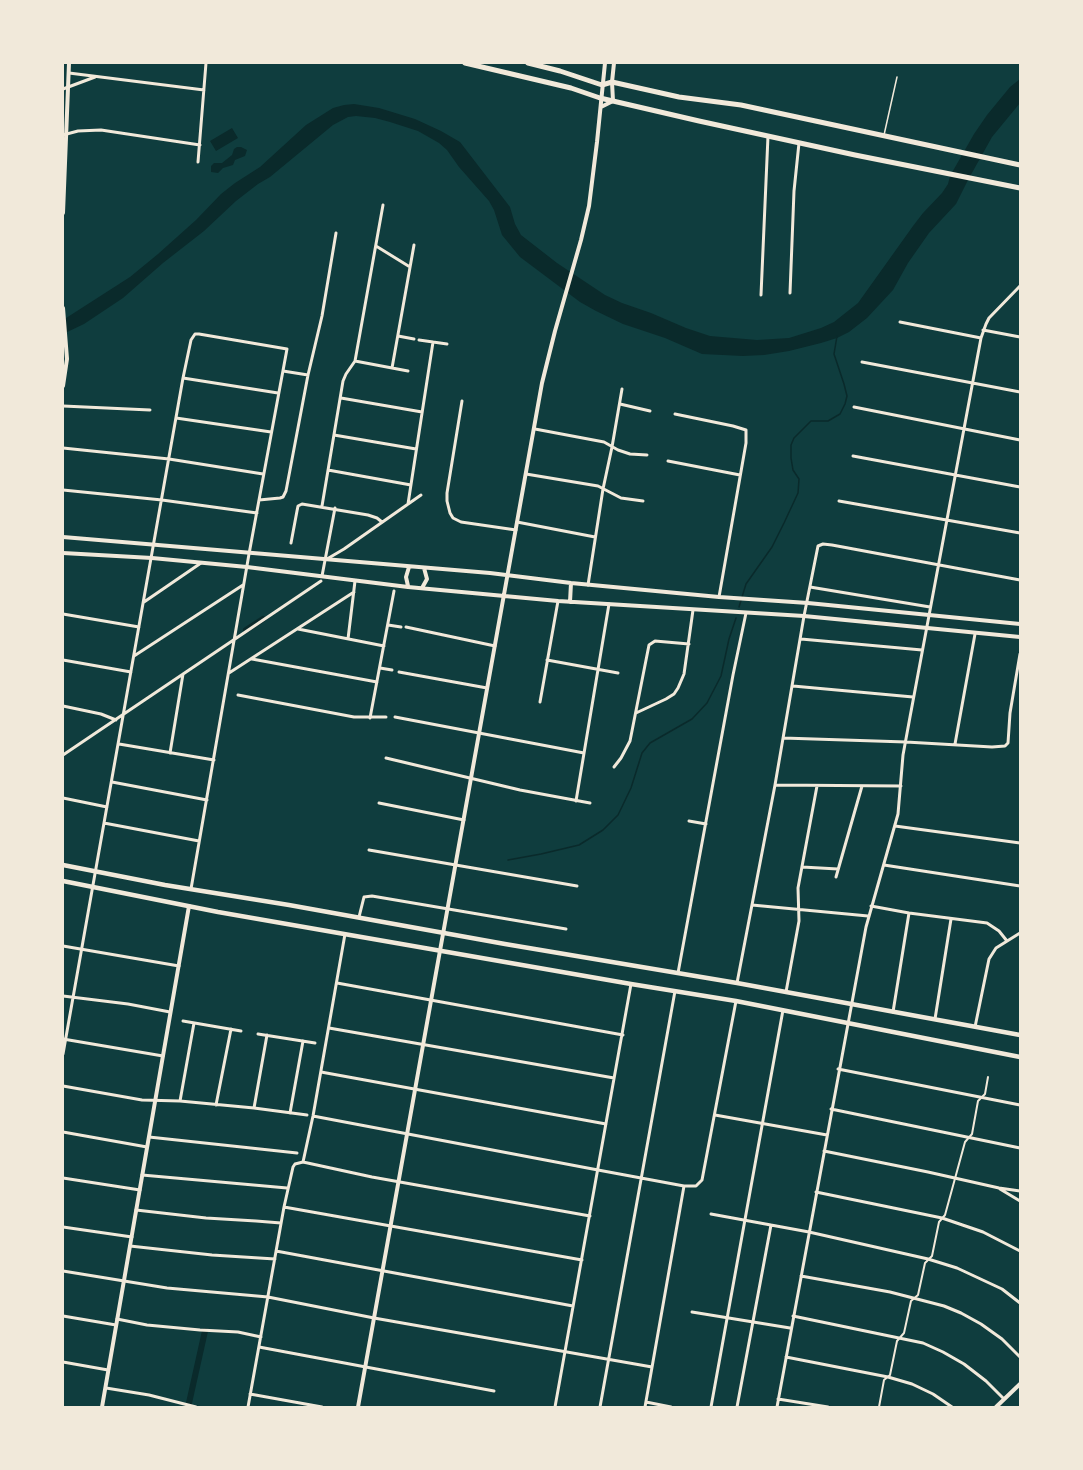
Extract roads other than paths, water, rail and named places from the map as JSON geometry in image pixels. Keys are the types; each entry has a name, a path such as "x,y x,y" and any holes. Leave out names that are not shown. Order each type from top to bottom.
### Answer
{"main road":[{"path":"465,63 571,88 600,99 799,143 1018,187"},
{"path":"528,63 602,85 612,82 679,97 751,107 1020,165"},
{"path":"63,865 1020,1035"},
{"path":"63,881 440,951 736,1001 1020,1057"}],"street":[{"path":"198,162 206,63"},
{"path":"358,1407 542,383 578,251 590,197 605,63"},
{"path":"601,107 613,101 614,63"},
{"path":"63,213 67,65"},
{"path":"68,72 204,90"},
{"path":"65,88 96,76"},
{"path":"64,135 78,130 101,130 200,145"},
{"path":"761,295 768,136"},
{"path":"790,293 794,191 799,143"},
{"path":"322,506 346,374 355,361 383,205"},
{"path":"259,500 276,500 283,497 287,488 336,233"},
{"path":"392,368 414,245"},
{"path":"376,246 410,267"},
{"path":"777,1407 868,916 898,814 913,697 981,338 989,318 1020,286"},
{"path":"63,308 67,352 63,386"},
{"path":"900,322 981,338"},
{"path":"983,330 1020,337"},
{"path":"63,1054 183,378 191,340 195,334 199,334 287,349 191,889"},
{"path":"397,336 414,339"},
{"path":"419,340 447,344"},
{"path":"408,504 433,342"},
{"path":"355,361 408,371"},
{"path":"862,362 1020,392"},
{"path":"283,371 308,375"},
{"path":"183,378 278,393"},
{"path":"588,585 622,389"},
{"path":"341,398 423,412"},
{"path":"462,401 447,493 450,513 453,518 461,522 516,530"},
{"path":"620,404 650,411"},
{"path":"63,406 150,410"},
{"path":"854,407 1020,440"},
{"path":"675,414 746,430 746,443 719,597"},
{"path":"176,418 271,432"},
{"path":"535,429 604,442 630,454 647,455"},
{"path":"334,435 416,449"},
{"path":"63,448 169,459 263,474"},
{"path":"853,456 1020,487"},
{"path":"668,460 740,475"},
{"path":"328,470 411,485"},
{"path":"526,474 598,486 621,498 643,501"},
{"path":"63,490 257,513"},
{"path":"326,559 421,495"},
{"path":"839,501 1020,533"},
{"path":"291,543 300,505 335,508 372,516 382,522"},
{"path":"63,755 235,638 282,609 322,578 335,508"},
{"path":"517,522 596,537"},
{"path":"63,537 326,559 1020,624"},
{"path":"737,983 818,546 826,544 1020,580"},
{"path":"63,553 247,567 322,578 356,579 408,587 558,601 804,616 1020,637"},
{"path":"144,603 201,563"},
{"path":"408,587 406,577 410,567"},
{"path":"422,588 427,579 424,568"},
{"path":"348,639 356,579"},
{"path":"570,602 571,583"},
{"path":"134,656 244,584"},
{"path":"810,587 930,607"},
{"path":"370,718 394,591"},
{"path":"229,673 354,592"},
{"path":"540,702 558,601"},
{"path":"576,801 609,604"},
{"path":"636,713 666,699 678,688 684,674 693,610"},
{"path":"678,973 746,613"},
{"path":"63,614 139,627"},
{"path":"388,625 401,627"},
{"path":"406,627 495,646"},
{"path":"298,629 384,646"},
{"path":"955,744 975,634"},
{"path":"801,639 922,650"},
{"path":"614,767 630,741 649,645 655,641 689,644"},
{"path":"783,738 1005,746 1008,743 1011,702 1020,654"},
{"path":"252,659 377,682"},
{"path":"63,660 131,672"},
{"path":"547,660 618,673"},
{"path":"380,668 392,670"},
{"path":"399,672 487,688"},
{"path":"170,753 183,674"},
{"path":"793,686 913,697"},
{"path":"238,695 341,715 386,717"},
{"path":"63,706 101,714 116,720"},
{"path":"395,717 584,753"},
{"path":"119,744 214,760"},
{"path":"386,759 520,790 591,803"},
{"path":"112,782 207,800"},
{"path":"775,784 901,786"},
{"path":"786,992 799,921 798,888 817,786"},
{"path":"836,877 862,786"},
{"path":"63,798 107,807"},
{"path":"379,803 464,820"},
{"path":"689,821 706,824"},
{"path":"104,823 199,841"},
{"path":"895,826 1020,843"},
{"path":"369,850 578,886"},
{"path":"884,865 1020,886"},
{"path":"802,867 838,869"},
{"path":"359,917 363,900 367,896 566,929"},
{"path":"752,904 868,916"},
{"path":"102,1407 189,906"},
{"path":"871,906 987,923 999,931 1006,941"},
{"path":"893,1012 909,913"},
{"path":"935,1019 951,919"},
{"path":"975,1026 989,959 996,948 1020,933"},
{"path":"303,1162 345,934"},
{"path":"63,946 178,966"},
{"path":"337,983 623,1035"},
{"path":"555,1407 631,984"},
{"path":"600,1407 675,991"},
{"path":"63,996 170,1012"},
{"path":"313,1116 684,1186 696,1186 702,1180 736,1001"},
{"path":"711,1407 783,1010"},
{"path":"183,1021 241,1031"},
{"path":"180,1101 194,1023"},
{"path":"329,1028 615,1078"},
{"path":"216,1105 231,1029"},
{"path":"258,1034 315,1043"},
{"path":"254,1108 267,1035"},
{"path":"64,1039 163,1056"},
{"path":"290,1113 303,1041"},
{"path":"838,1069 1020,1105"},
{"path":"321,1072 606,1124"},
{"path":"879,1407 884,1380 890,1375 897,1341 904,1333 911,1301 918,1295 925,1263 932,1256 939,1222 945,1215 965,1142 972,1134 978,1101 985,1094 988,1077"},
{"path":"63,1086 155,1101 254,1108 307,1116"},
{"path":"831,1110 1020,1148"},
{"path":"715,1115 827,1135"},
{"path":"63,1132 147,1147"},
{"path":"149,1137 297,1153"},
{"path":"824,1151 1020,1191"},
{"path":"248,1407 287,1188 295,1164 303,1162 590,1216"},
{"path":"142,1175 287,1188"},
{"path":"63,1178 140,1190"},
{"path":"645,1407 684,1186"},
{"path":"999,1188 1020,1201"},
{"path":"816,1192 942,1218 983,1232 1020,1251"},
{"path":"284,1207 582,1260"},
{"path":"136,1210 281,1223"},
{"path":"711,1214 809,1232 928,1258 957,1268 1002,1289 1020,1303"},
{"path":"737,1407 771,1225"},
{"path":"63,1227 132,1237"},
{"path":"130,1246 275,1259"},
{"path":"276,1251 573,1306"},
{"path":"63,1271 177,1288 268,1297 652,1368"},
{"path":"801,1276 915,1298 962,1313 1002,1339 1020,1358"},
{"path":"692,1312 790,1328"},
{"path":"63,1316 116,1325"},
{"path":"793,1316 923,1343 957,1360 986,1381 1004,1399"},
{"path":"117,1319 147,1325 261,1336"},
{"path":"259,1347 494,1391"},
{"path":"786,1357 912,1383 952,1407"},
{"path":"63,1362 109,1370"},
{"path":"996,1407 1020,1384"},
{"path":"106,1388 149,1395 195,1407"},
{"path":"250,1394 322,1407"},
{"path":"778,1399 828,1407"},
{"path":"646,1402 671,1407"}],"lane":[{"path":"884,136 897,77"}],"water":[{"path":"1020,79 1020,103 992,137 956,204 929,233 893,290 867,318 849,332 821,343 764,355 702,354 665,338 623,324 596,311 580,302 520,257 502,235 489,201 439,143 418,131 375,118 356,116 348,117 333,125 270,177 236,201 204,231 123,298 84,324 63,334 63,320 130,277 196,220 221,194 260,167 306,125 333,108 354,104 379,108 415,119 460,142 510,207 521,235 557,263 605,295 710,336 757,340 789,338 834,322 858,303 913,226 942,193 987,115 1010,87"},
{"path":"232,128 238,138 216,151 210,141"},
{"path":"237,147 247,150 245,156 235,160 233,165 223,168 218,173 211,172 211,166 214,163 222,163 232,155"}],"waterway":[{"path":"739,607 746,584 772,547 798,493 799,479 793,470 791,458 791,445 794,438 811,421 828,421 840,414 845,404 847,396 834,354 837,336"},
{"path":"508,860 579,845 603,830 618,815 631,788 642,753 650,743 692,719 707,703 721,676 736,618"},
{"path":"246,630 263,619"},
{"path":"189,1403 205,1331"}]}
